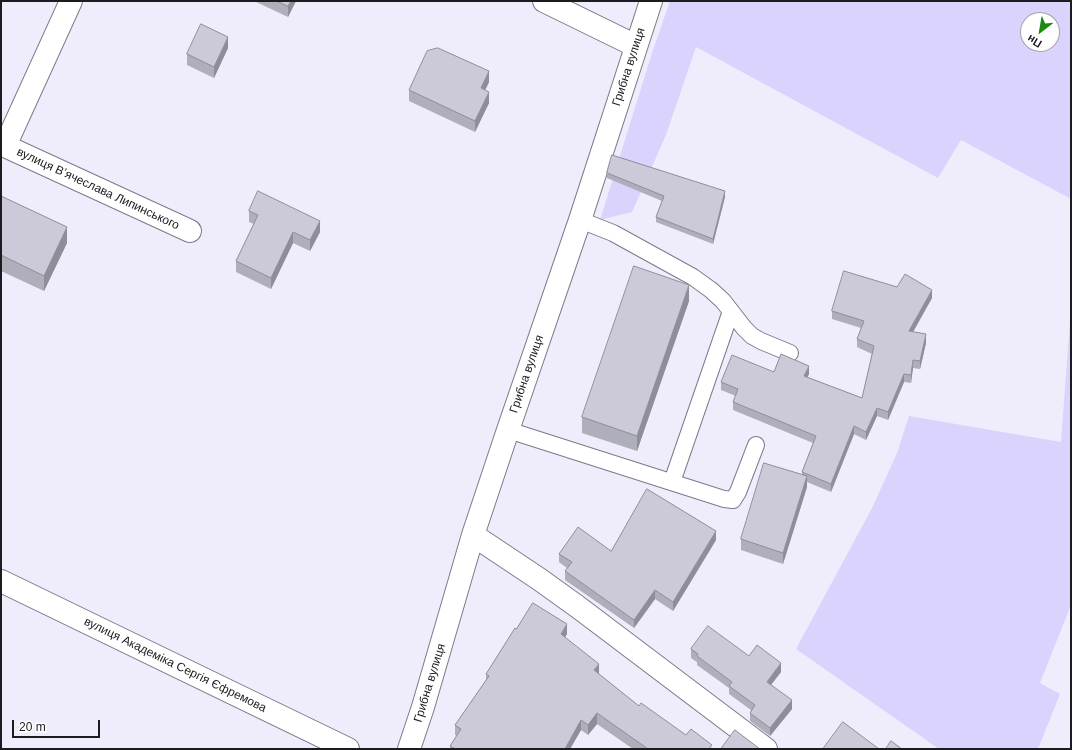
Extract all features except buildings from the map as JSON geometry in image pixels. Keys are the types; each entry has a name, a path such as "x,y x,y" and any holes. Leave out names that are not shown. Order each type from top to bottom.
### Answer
{"street":[{"name":"вулиця Вʼячеслава Липинського","path":"71,1 3,145 190,231"},
{"path":"544,1 636,46"},
{"name":"Грибна вулиця","path":"409,749 423,707 473,535 580,220 651,1"},
{"path":"473,535 578,607 766,749"},
{"name":"вулиця Академіка Сергія Єфремова","path":"1,581 348,749"}],"lane":[{"path":"580,220 613,233 692,277 711,290 752,336 790,353"},
{"path":"672,482 731,311"},
{"path":"508,430 724,499 733,500 738,492 756,445"}],"shaded area":[{"path":"670,1 1071,1 1071,199 961,140 938,178 696,47 666,135 632,212 600,220 652,53"},
{"path":"1071,307 1071,605 1040,683 1060,694 1038,749 939,749 796,649 872,508 897,453 909,416 1061,442"}]}
